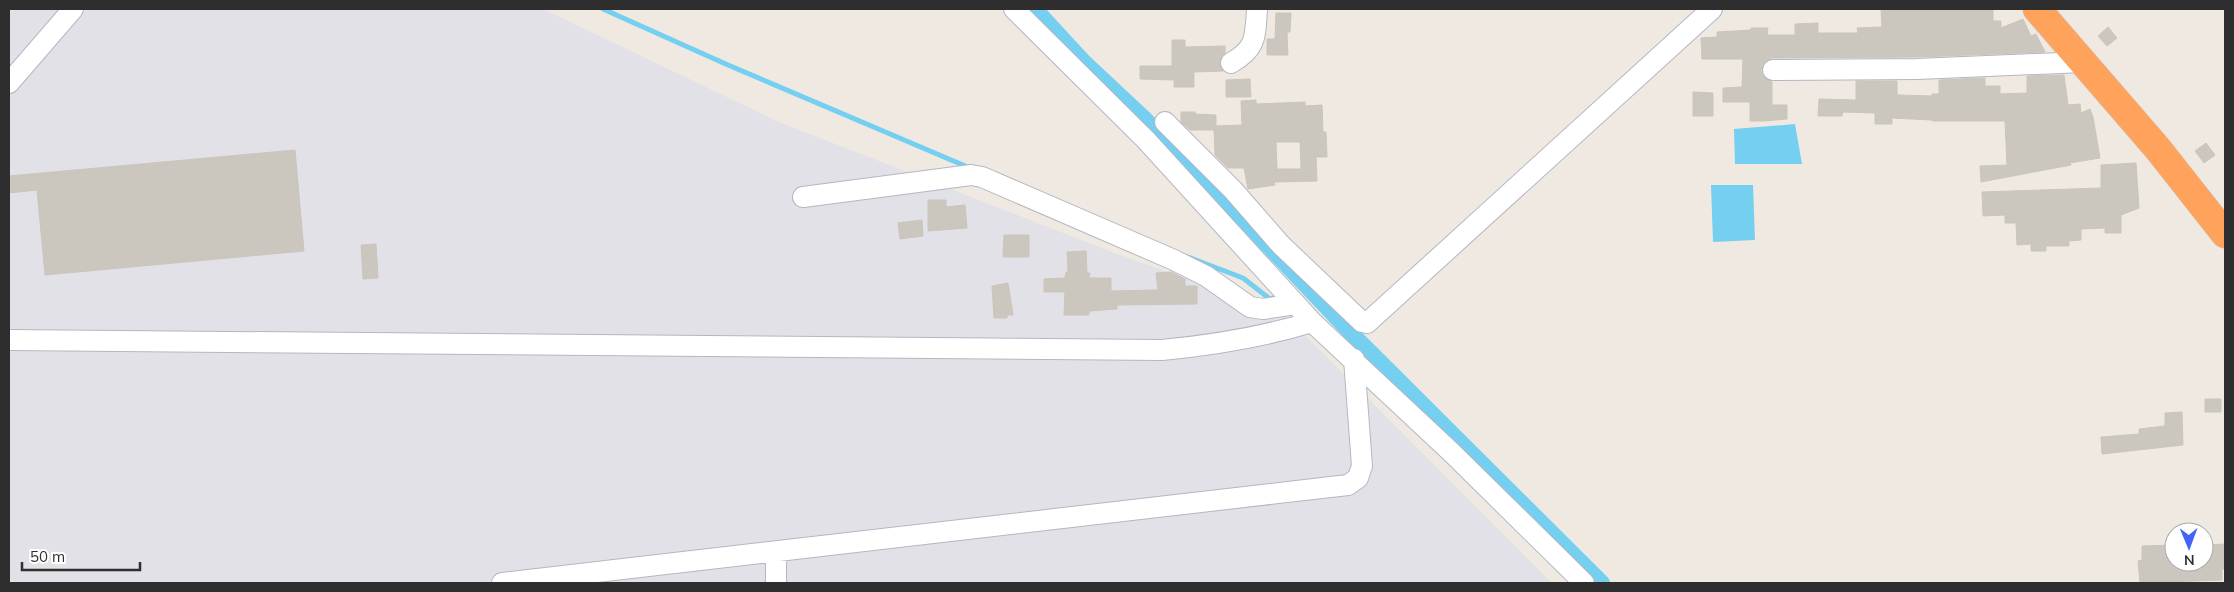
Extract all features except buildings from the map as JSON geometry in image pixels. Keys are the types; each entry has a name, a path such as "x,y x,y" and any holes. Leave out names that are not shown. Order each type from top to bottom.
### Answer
{"highway":[{"path":"2037,9 2198,198 2225,234"}],"street":[{"path":"9,83 73,9"},
{"path":"1014,9 1140,134 1312,322 1354,359 1584,583"},
{"path":"1231,63 1249,51 1254,43 1256,9"},
{"path":"1164,122 1233,190 1281,245 1362,322 1369,322 1712,9"},
{"path":"1773,70 1917,70 2084,62"},
{"path":"804,197 971,175 982,177 1174,260 1206,276 1250,307 1263,309 1296,304"},
{"path":"1260,264 1281,245"},
{"path":"9,340 1162,350 1197,347 1272,334 1312,322"},
{"path":"502,583 1348,485 1358,478 1362,466 1354,359"},
{"path":"776,552 776,583"}],"shaded area":[{"path":"9,9 543,9 779,122 1117,254 1282,312 1552,583 9,583"}],"water":[{"path":"1795,124 1802,164 1735,164 1734,129"},
{"path":"1711,185 1753,185 1755,240 1713,242"}],"waterway":[{"path":"603,9 728,65 970,168"},
{"path":"1035,9 1083,61 1145,119 1222,197 1352,334 1602,583"},
{"path":"1188,257 1243,278 1270,299 1274,298"}]}
